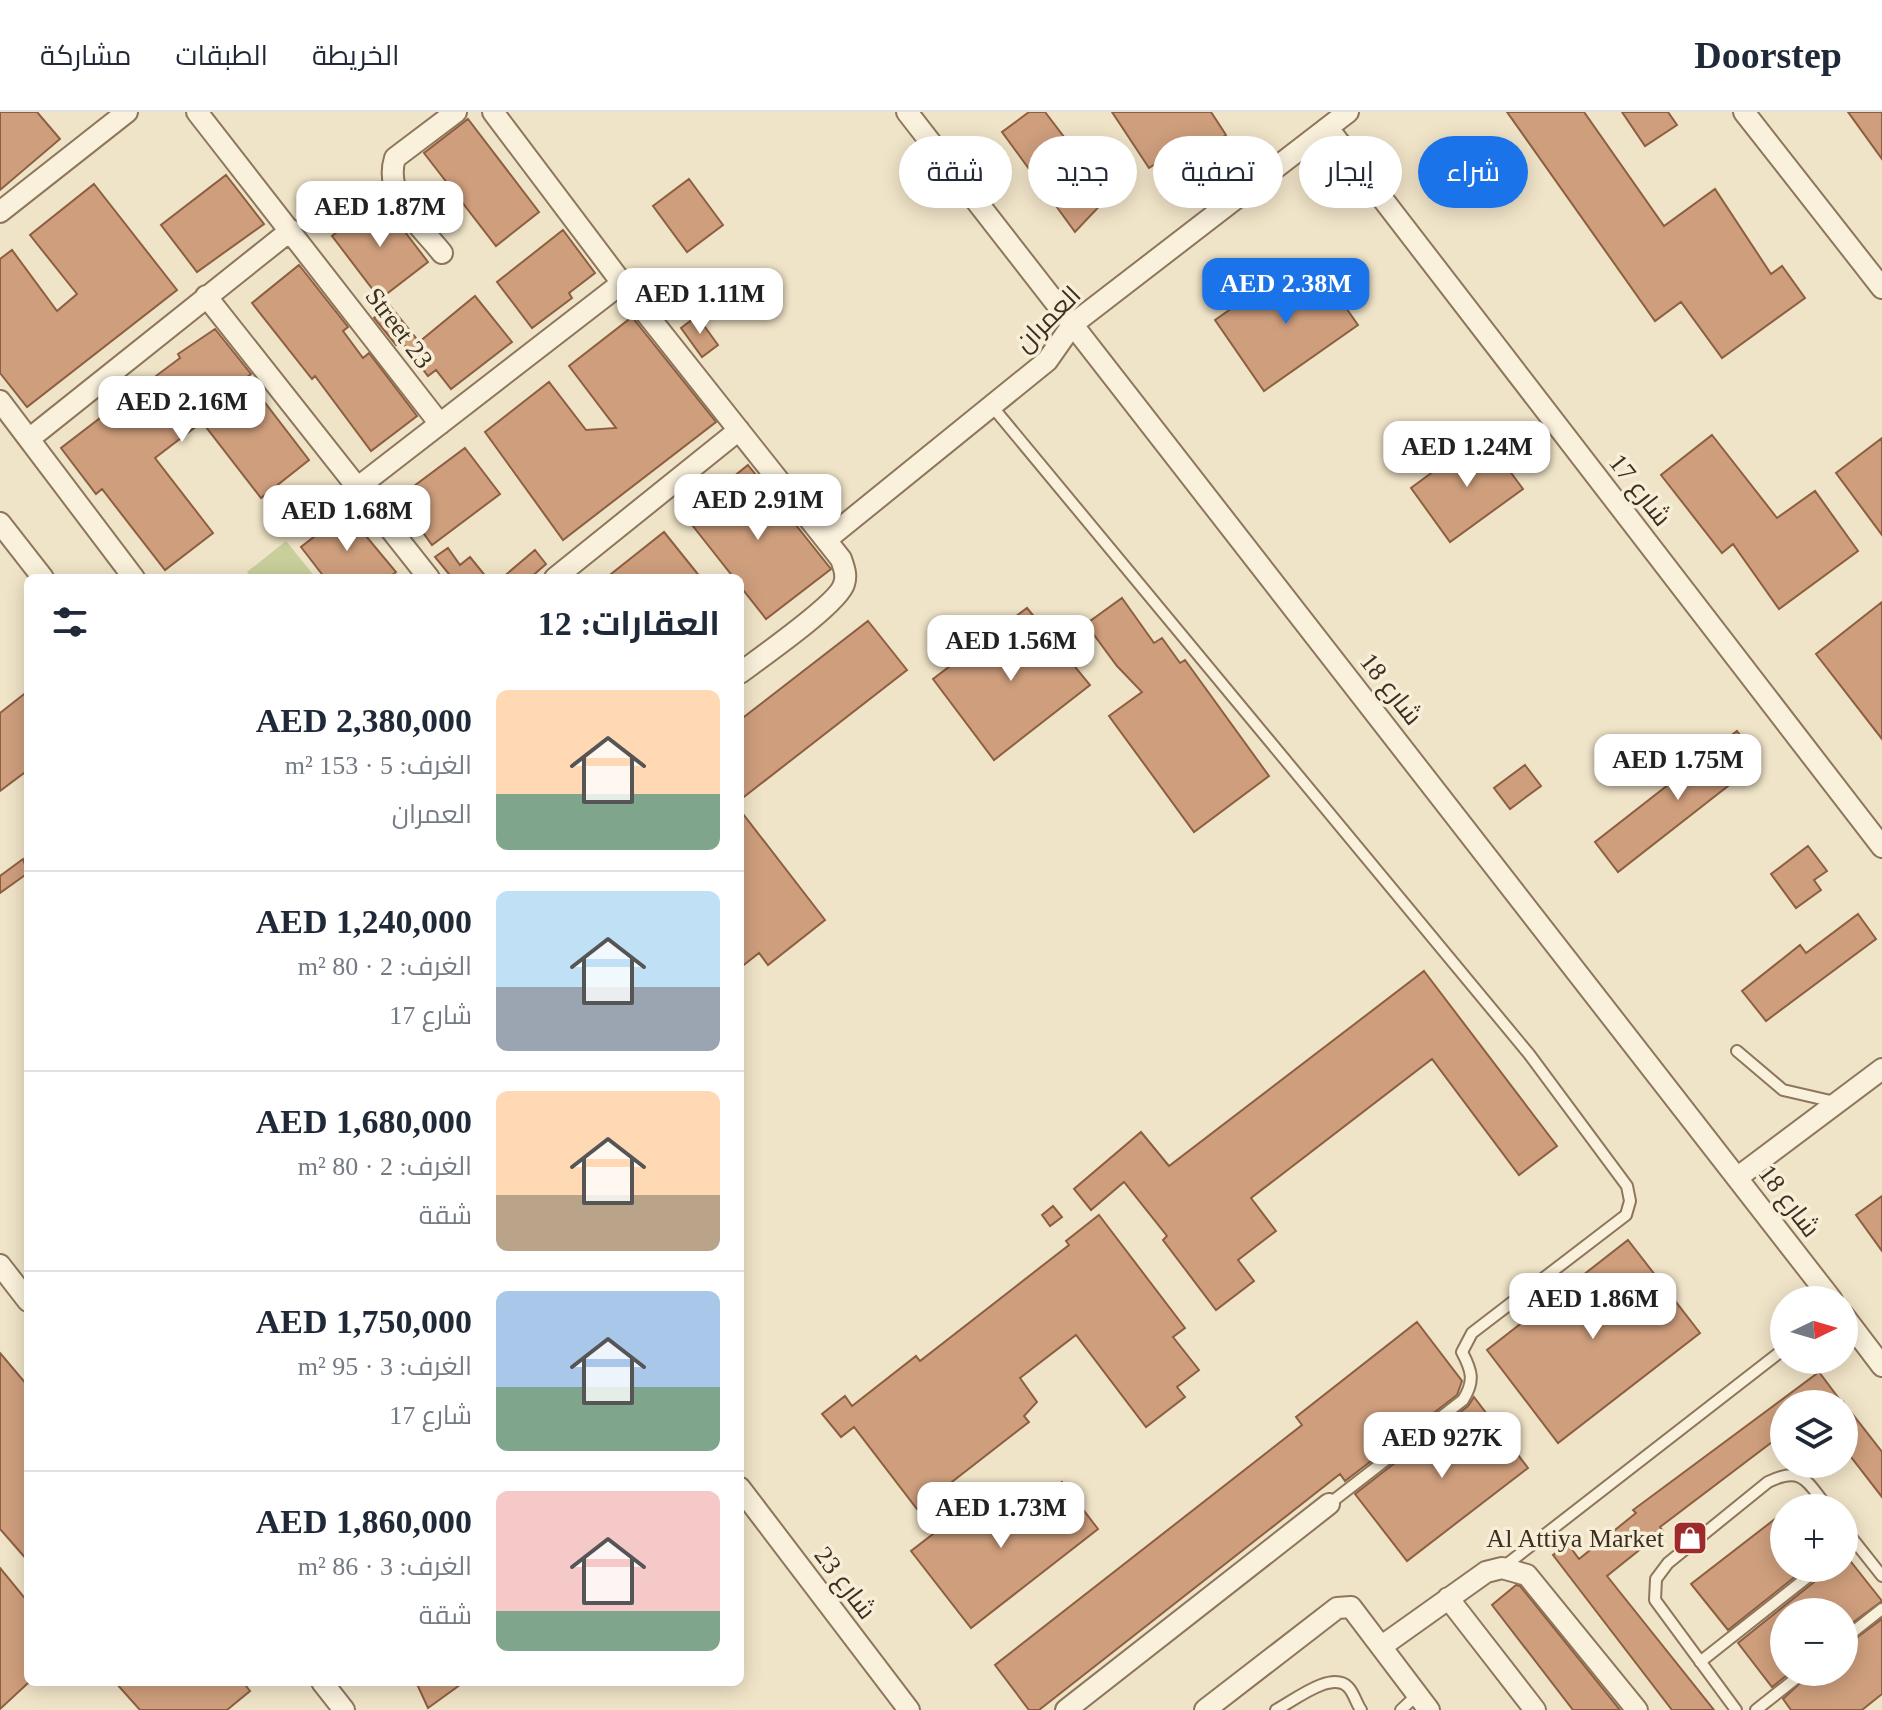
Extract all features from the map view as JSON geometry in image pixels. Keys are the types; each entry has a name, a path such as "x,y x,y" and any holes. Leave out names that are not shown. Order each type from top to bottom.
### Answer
{"street":[{"path":"0,212 127,112"},
{"name":"Street 23","path":"197,112 440,424"},
{"path":"442,253 393,191 392,169 395,158 456,112"},
{"path":"493,112 622,283 841,559 845,572 844,587 830,603 744,670"},
{"name":"شارع 18","path":"907,112 1821,1286"},
{"name":"العمران","path":"826,540 1047,361 1073,324 1348,112"},
{"path":"1744,112 1882,288"},
{"name":"شارع 17","path":"1328,128 1882,847"},
{"path":"29,439 291,230"},
{"path":"357,488 622,283"},
{"path":"206,296 426,574"},
{"path":"0,401 131,574"},
{"path":"560,574 739,430"},
{"path":"0,523 40,574"},
{"path":"1738,1177 1882,1069"},
{"path":"0,1265 24,1296"},
{"path":"1858,1334 1882,1366"},
{"name":"شارع 23","path":"744,1493 909,1710"},
{"path":"1066,1710 1329,1504"},
{"path":"1382,1646 1486,1572 1502,1568 1527,1575 1637,1710"},
{"path":"1448,1598 1535,1710"},
{"path":"1205,1710 1337,1608 1351,1607 1424,1702"},
{"path":"325,1686 344,1710"}],"lane":[{"path":"991,405 1519,1042 1627,1186 1630,1201 1626,1215 1472,1333 1462,1352 1473,1371 1470,1388 1463,1400 1329,1504"},
{"path":"1737,1051 1783,1090 1837,1102"},
{"path":"1502,1568 1770,1360"},
{"path":"1736,1710 1655,1600 1656,1579 1668,1563 1768,1482 1787,1473 1802,1477 1816,1494"},
{"path":"1858,1545 1882,1576"},
{"path":"1700,1662 1801,1582"},
{"path":"1858,1628 1882,1609"},
{"path":"1276,1710 1327,1683 1339,1682 1348,1687 1361,1710"},
{"path":"1756,1710 1786,1686"},
{"path":"1401,1710 1424,1702"}],"green space":[{"path":"286,541 313,574 249,574 247,572"}],"building":[{"path":"0,112 37,112 60,139 0,190"},
{"path":"1029,112 1045,112 1063,136 1028,136 1028,168 1012,146 1012,136 1005,136 1002,132"},
{"path":"1112,112 1211,112 1226,135 1153,136 1153,166 1149,168 1137,150 1137,136 1128,136"},
{"path":"1507,112 1584,112 1664,226 1715,189 1771,274 1782,266 1805,298 1722,358 1681,302 1655,321 1528,142 1528,136 1524,136"},
{"path":"1622,112 1668,112 1677,125 1645,146"},
{"path":"1848,112 1882,112 1882,159"},
{"path":"468,119 539,212 496,246 424,153"},
{"path":"226,175 264,224 197,272 161,225"},
{"path":"689,179 723,225 687,252 653,206"},
{"path":"94,184 177,290 27,407 0,373 0,259 12,250 57,311 77,294 30,235"},
{"path":"379,198 428,262 380,299 332,236"},
{"path":"1057,208 1098,208 1075,232"},
{"path":"563,230 595,273 569,293 572,298 532,328 497,282"},
{"path":"299,265 348,327 343,331 363,358 369,353 417,416 371,451 315,376 312,379 252,303"},
{"path":"1318,268 1358,325 1264,391 1215,320 1275,278 1285,291"},
{"path":"475,296 512,342 451,389 436,370 428,376 401,341 396,345 374,318 390,306 419,342"},
{"path":"697,316 718,345 702,357 681,328"},
{"path":"632,317 716,422 563,540 485,432 549,382 586,430 616,428 569,366"},
{"path":"215,329 251,374 246,378 309,460 261,498 202,422 155,458 213,533 165,570 102,489 96,494 61,448 130,395 126,390 152,379 180,358 178,354"},
{"path":"1483,435 1523,489 1450,542 1411,488"},
{"path":"1712,435 1777,518 1815,491 1858,551 1779,609 1733,544 1722,553 1661,475"},
{"path":"1882,438 1882,535 1836,473"},
{"path":"465,448 500,494 432,545 398,498"},
{"path":"748,465 831,569 766,619 744,591 744,574 731,574 685,516"},
{"path":"346,512 396,572 322,574 301,547"},
{"path":"664,532 698,574 611,574"},
{"path":"448,548 460,565 470,557 484,574 449,574 435,557"},
{"path":"535,550 546,564 535,574 507,574"},
{"path":"1122,598 1154,643 1162,638 1180,663 1185,660 1269,776 1194,832 1109,716 1142,692 1117,666 1086,624"},
{"path":"1882,602 1882,739 1816,654"},
{"path":"1027,608 1090,685 994,760 933,679"},
{"path":"868,621 907,670 744,797 744,717"},
{"path":"24,694 24,773 0,791 0,713"},
{"path":"1737,731 1760,761 1618,872 1595,842"},
{"path":"1525,765 1541,786 1510,809 1494,788"},
{"path":"744,815 825,920 768,965 759,953 744,965"},
{"path":"1808,846 1827,871 1814,880 1821,890 1796,908 1771,874"},
{"path":"23,859 24,876 0,893 0,876"},
{"path":"1858,914 1876,939 1766,1021 1742,991 1800,945 1806,953"},
{"path":"1424,971 1557,1146 1519,1175 1432,1059 1251,1198 1276,1231 1238,1260 1254,1281 1216,1310 1163,1240 1167,1236 1124,1182 1091,1210 1074,1189 1141,1132 1169,1166"},
{"path":"1882,1196 1882,1251 1856,1215"},
{"path":"1053,1206 1062,1217 1050,1226 1042,1215"},
{"path":"1099,1215 1185,1328 1173,1337 1199,1370 1177,1387 1185,1397 1146,1427 1076,1335 1020,1378 1037,1402 1024,1416 1029,1422 917,1509 854,1427 841,1437 822,1414 845,1396 852,1406 916,1356 920,1361 1069,1245 1066,1241"},
{"path":"1628,1240 1700,1333 1558,1443 1487,1350"},
{"path":"1417,1322 1462,1381 1457,1395 1345,1481 1340,1474 1039,1710 1029,1710 995,1665 1302,1425 1296,1417"},
{"path":"0,1353 24,1381 24,1556 0,1529"},
{"path":"1820,1374 1832,1390 1795,1390"},
{"path":"1474,1397 1528,1468 1407,1561 1355,1494 1468,1406"},
{"path":"1770,1408 1770,1444 1660,1527 1663,1531 1607,1576 1714,1710 1672,1710 1553,1555 1568,1544 1579,1559 1636,1513 1633,1510"},
{"path":"1858,1421 1882,1452 1882,1497 1858,1466"},
{"path":"1062,1482 1098,1529 971,1628 911,1551 972,1504 980,1513 1005,1494 1021,1514"},
{"path":"1770,1523 1770,1582 1788,1582 1728,1630 1691,1584"},
{"path":"0,1568 24,1597 25,1686 0,1709"},
{"path":"1858,1571 1882,1601 1858,1619 1858,1598 1794,1598 1814,1582 1858,1582"},
{"path":"1516,1585 1520,1586 1620,1710 1573,1710 1492,1605"},
{"path":"1770,1617 1770,1684 1738,1643"},
{"path":"1882,1619 1882,1694 1862,1710 1791,1710 1783,1699 1797,1686 1858,1686 1858,1637"},
{"path":"119,1686 246,1686 250,1691 227,1710 140,1710"},
{"path":"418,1686 458,1686 428,1708"}],"place":[{"name":"Al Attiya Market","path":"1690,1538"}]}
